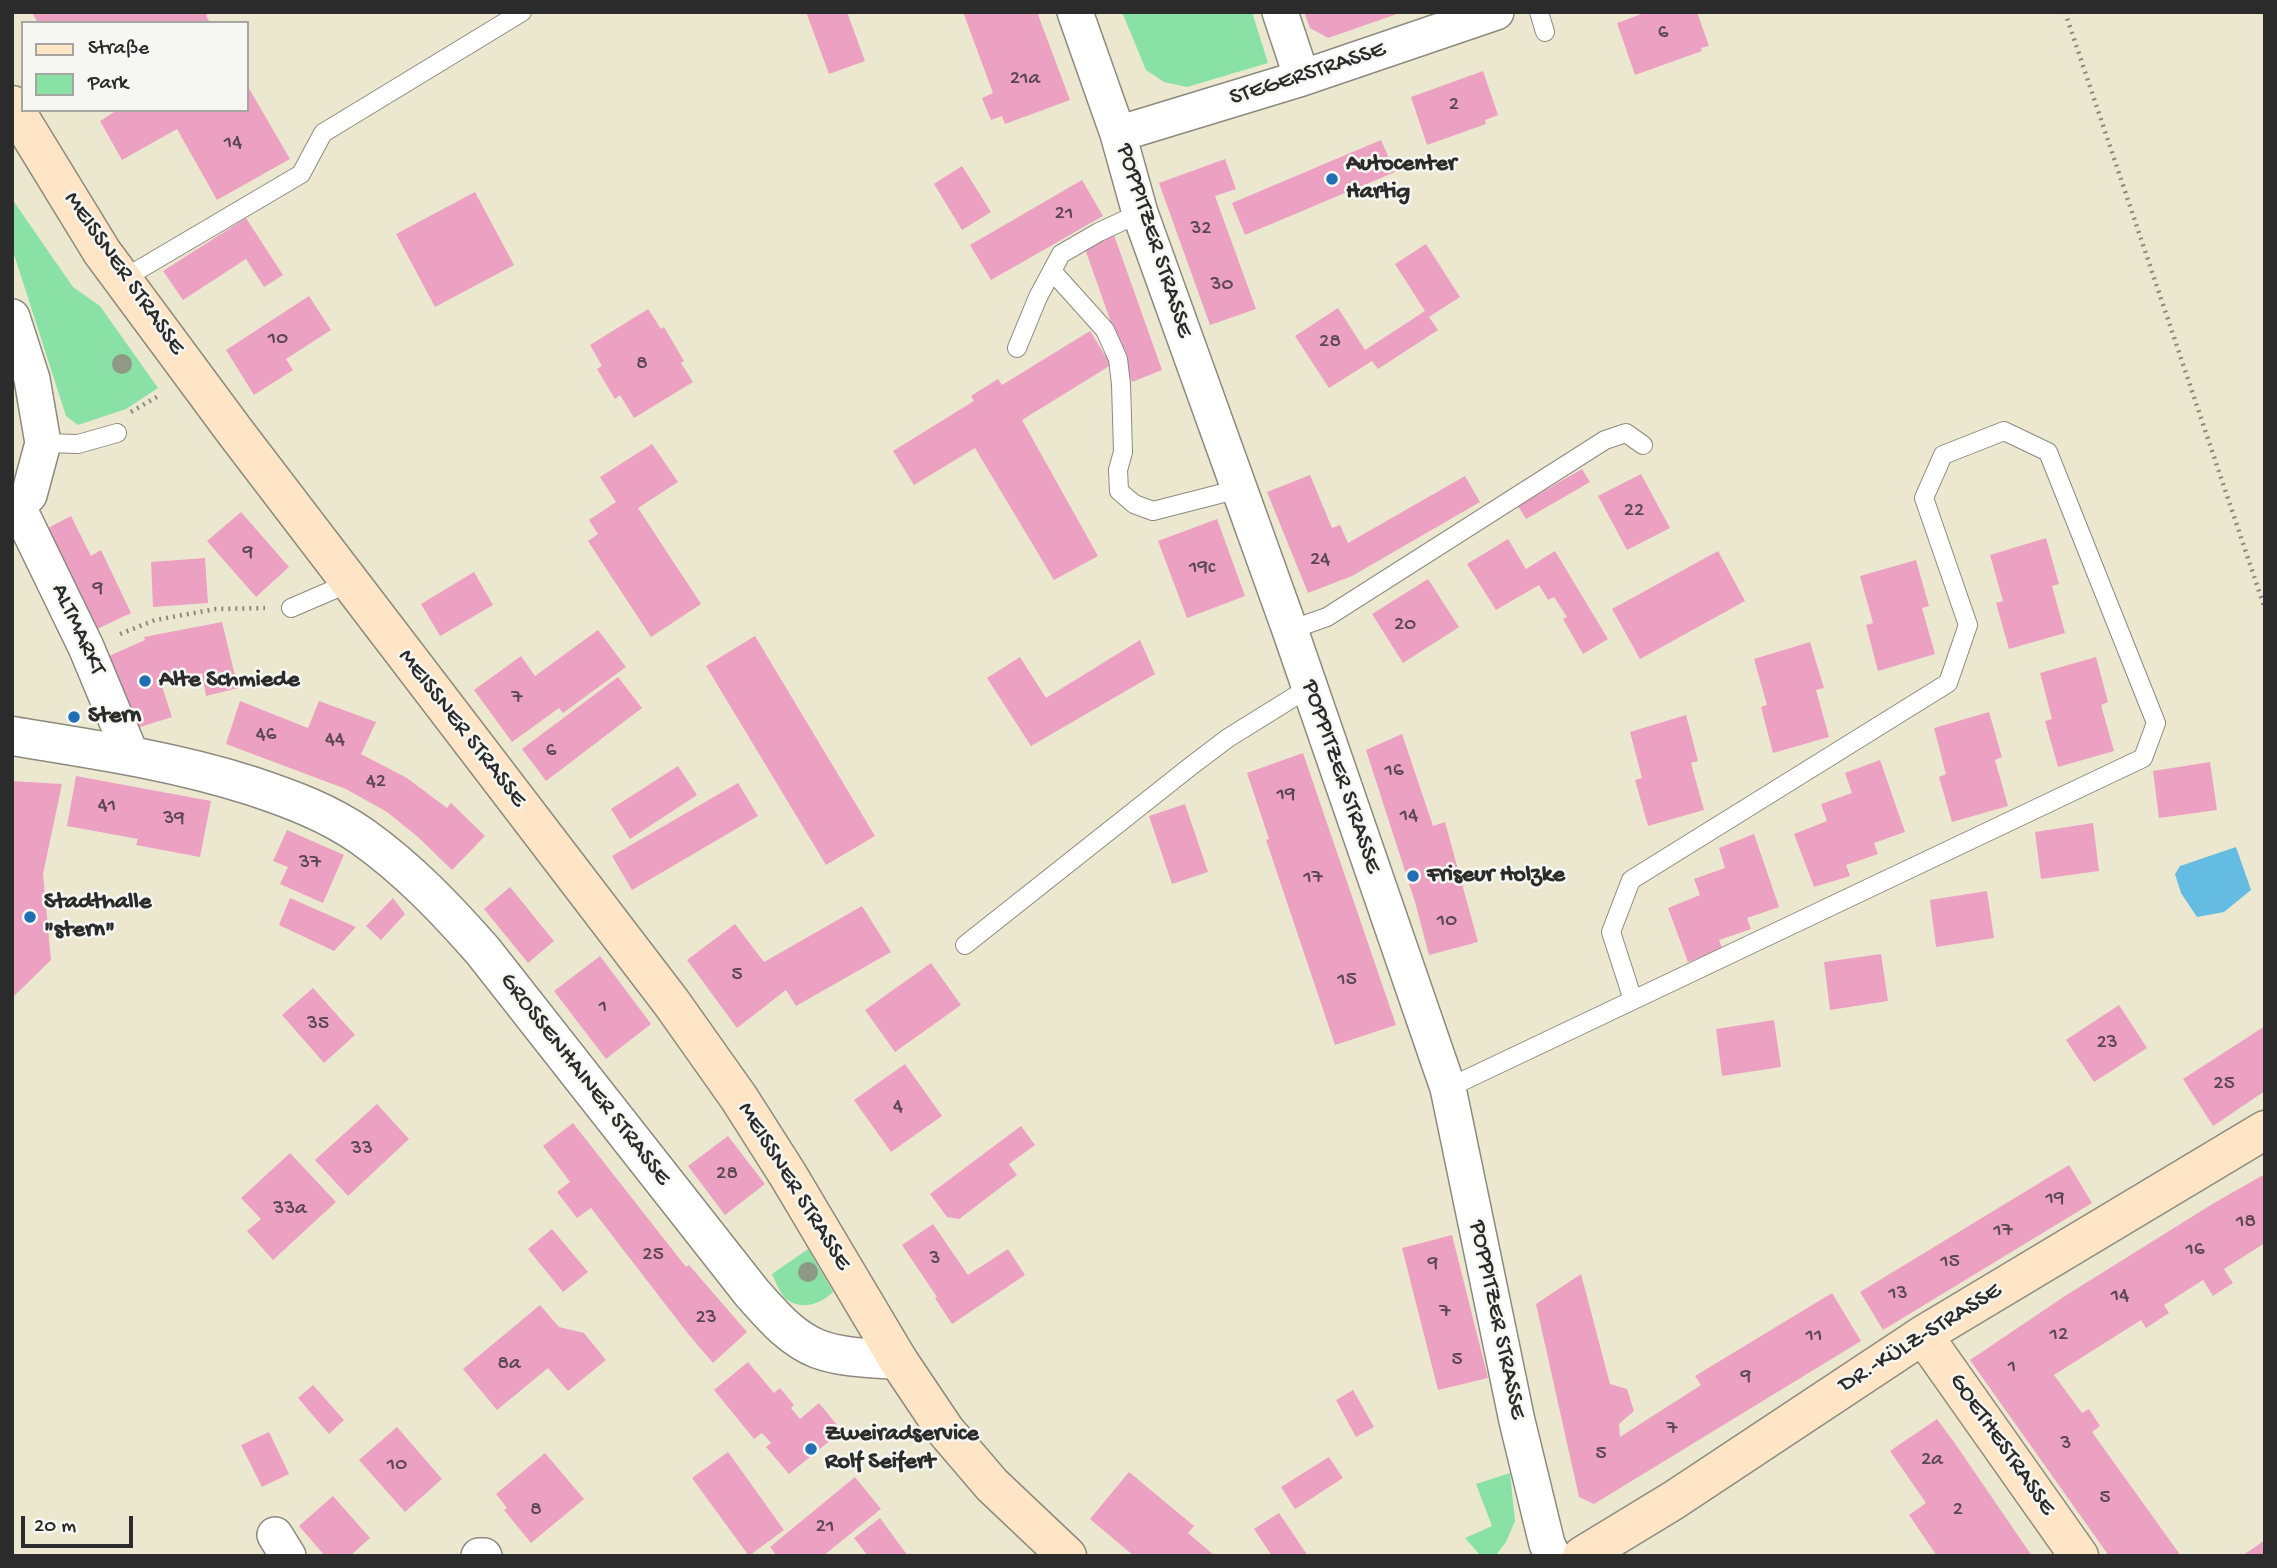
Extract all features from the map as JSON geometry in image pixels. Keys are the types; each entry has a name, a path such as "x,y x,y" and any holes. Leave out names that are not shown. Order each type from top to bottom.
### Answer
{"main road":[{"name":"MEISSNER STRASSE","path":"12,105 102,252 349,583 671,1002 788,1175 898,1360"},
{"name":"DR.-KÜLZ-STRASSE","path":"1583,1556 1674,1500 1923,1335 2265,1130"},
{"name":"GOETHESTRASSE","path":"1923,1335 2079,1556"},
{"path":"898,1360 945,1430 992,1485 1066,1556"}],"street":[{"name":"POPPITZER STRASSE","path":"1075,12 1118,134 1132,190 1290,630 1448,1088 1517,1421 1547,1544 1553,1556"},
{"path":"1280,12 1302,78"},
{"name":"STEGERSTRASSE","path":"1118,134 1302,78 1496,12"},
{"path":"12,317 32,379 43,443 20,505"},
{"name":"ALTMARKT","path":"20,505 86,647 131,755"},
{"name":"GROSSENHAINER STRASSE","path":"12,736 131,755 215,774 321,812 362,836 406,870 439,901 483,951 752,1293 777,1321 796,1337 818,1349 898,1360"}],"lane":[{"path":"123,279 301,174 323,132 522,12"},
{"path":"1538,12 1545,32"},
{"path":"1017,348 1038,297 1061,254 1140,213"},
{"path":"1052,271 1105,330 1118,359 1123,452 1118,470 1119,491 1134,504 1153,511 1239,489"},
{"path":"1448,1088 2143,758 2156,723 2048,452 2004,431 1943,456 1924,499 1968,625 1948,683 1631,880 1611,932 1633,1000"},
{"path":"43,443 78,444 117,433"},
{"path":"1290,630 1327,617 1605,440 1626,433 1643,445"},
{"path":"291,608 349,583"},
{"path":"965,945 1228,738 1310,687"}],"path":[{"path":"2065,12 2265,609"},
{"path":"117,433 130,412 194,376"},
{"path":"86,647 155,620 216,608 291,608"}],"green space":[{"path":"1122,12 1252,12 1268,63 1187,87 1164,82 1146,70"},
{"path":"12,199 73,287 100,306 158,388 126,409 78,425 66,416 12,248"},
{"path":"808,1249 833,1292 817,1303 798,1305 784,1297 772,1274"},
{"path":"1510,1473 1515,1521 1506,1542 1495,1556 1481,1556 1465,1538 1492,1526 1476,1484"}],"water":[{"path":"2236,847 2251,890 2224,912 2197,917 2181,893 2175,874 2180,866"}],"building":[{"path":"212,12 206,15 209,21 37,21 33,14"},
{"path":"806,12 847,12 865,61 829,74"},
{"path":"963,12 1037,12 1070,100 1005,124 1002,116 991,120 982,98 993,93"},
{"path":"1304,12 1400,13 1328,38 1310,28"},
{"path":"1647,12 1697,12 1709,46 1701,48 1702,51 1635,75 1617,23"},
{"path":"1483,71 1498,115 1485,120 1486,124 1427,145 1411,97"},
{"path":"248,87 290,159 217,200 177,129 122,160 100,121 114,112 248,112"},
{"path":"1381,140 1395,172 1245,235 1232,203"},
{"path":"1225,159 1236,189 1215,196 1256,309 1210,325 1159,183"},
{"path":"962,166 991,212 962,230 934,184"},
{"path":"1082,180 1103,216 991,280 970,245"},
{"path":"475,192 514,265 435,307 396,234"},
{"path":"246,218 283,275 264,287 246,259 183,300 163,271"},
{"path":"1114,235 1162,370 1132,382 1084,246"},
{"path":"1426,244 1460,297 1429,317 1438,330 1378,369 1372,361 1329,388 1295,336 1338,308 1365,350 1425,311 1395,264"},
{"path":"309,296 331,330 286,359 293,370 254,395 226,350"},
{"path":"648,309 661,329 664,327 693,382 634,418 620,395 615,399 597,369 602,366 590,345"},
{"path":"1090,331 1111,365 1022,420 1098,556 1054,580 975,448 914,485 893,451 974,401 971,396 998,379 1002,385"},
{"path":"652,444 678,482 638,508 701,604 651,637 588,541 598,534 589,520 616,502 600,477"},
{"path":"1582,469 1590,482 1526,519 1518,506"},
{"path":"1641,474 1670,528 1627,550 1598,496"},
{"path":"1310,475 1332,528 1340,525 1348,543 1465,476 1480,502 1352,576 1308,593 1267,492"},
{"path":"241,512 289,567 256,597 207,541"},
{"path":"71,516 91,556 101,550 131,613 95,630 46,529"},
{"path":"1217,519 1245,596 1187,618 1158,541"},
{"path":"2046,538 2059,584 2052,586 2065,633 2009,649 1996,603 2003,601 1990,555"},
{"path":"1508,539 1526,569 1555,551 1608,639 1583,654 1563,619 1567,617 1554,597 1548,600 1539,585 1496,610 1467,564"},
{"path":"1718,551 1745,601 1640,659 1612,609"},
{"path":"205,558 208,603 153,607 151,562"},
{"path":"1916,560 1929,606 1922,608 1935,654 1878,671 1866,625 1873,623 1860,576"},
{"path":"474,572 493,605 440,636 421,604"},
{"path":"1428,579 1459,627 1403,663 1372,614"},
{"path":"222,622 238,688 206,696 202,673 161,683 172,717 137,728 109,656 145,640 144,637"},
{"path":"598,630 626,667 563,713 559,708 512,742 474,690 521,656 535,676"},
{"path":"755,636 875,836 826,865 706,666"},
{"path":"1140,640 1155,674 1031,746 987,678 1020,657 1046,698"},
{"path":"1810,642 1824,688 1816,690 1829,737 1773,753 1761,707 1767,705 1754,659"},
{"path":"2096,657 2108,702 2101,705 2114,751 2058,767 2045,721 2052,719 2040,673"},
{"path":"618,677 642,708 546,781 522,749"},
{"path":"240,701 308,728 319,701 376,722 361,754 407,778 447,808 451,803 485,836 452,870 387,812 346,789 226,744"},
{"path":"1989,712 2002,757 1995,760 2008,806 1952,822 1939,777 1946,774 1934,728"},
{"path":"1686,715 1698,761 1691,763 1704,810 1648,826 1635,780 1642,778 1630,732"},
{"path":"1402,734 1433,826 1445,822 1478,942 1429,955 1415,902 1366,750"},
{"path":"1303,753 1396,1025 1335,1045 1266,840 1269,839 1247,773"},
{"path":"1880,760 1905,832 1874,843 1878,854 1846,865 1850,876 1814,887 1794,834 1827,821 1821,804 1852,793 1845,773"},
{"path":"2210,762 2217,810 2159,818 2153,771"},
{"path":"678,766 697,795 630,839 611,809"},
{"path":"76,776 211,801 200,857 136,845 138,839 67,826"},
{"name":"Stadthalle \"stern\"","path":"12,781 62,784 43,874 51,960 12,998"},
{"path":"738,783 758,816 632,890 612,856"},
{"path":"1185,804 1208,872 1172,884 1149,816"},
{"path":"2093,823 2099,871 2041,879 2035,832"},
{"path":"287,830 344,855 323,903 280,884 288,867 273,861"},
{"path":"1754,834 1779,907 1747,918 1751,929 1719,940 1723,951 1688,962 1668,908 1700,895 1694,879 1725,868 1719,848"},
{"path":"510,887 554,941 528,963 484,909"},
{"path":"1987,891 1994,938 1936,947 1930,900"},
{"path":"290,898 356,927 334,951 279,925"},
{"path":"393,898 405,914 381,940 366,926"},
{"path":"862,906 891,952 796,1006 786,990 737,1028 687,960 735,924 764,962"},
{"path":"1881,954 1888,1001 1830,1010 1824,962"},
{"path":"600,956 651,1024 606,1059 554,991"},
{"path":"931,963 961,1005 895,1052 865,1010"},
{"path":"313,988 355,1035 324,1063 282,1015"},
{"path":"2119,1005 2147,1048 2094,1082 2066,1040"},
{"path":"1774,1020 1781,1067 1722,1076 1716,1029"},
{"path":"2265,1026 2265,1091 2213,1126 2183,1079"},
{"path":"905,1064 942,1116 891,1152 854,1100"},
{"path":"377,1104 409,1139 348,1196 315,1160"},
{"path":"573,1123 686,1267 689,1265 747,1332 713,1363 591,1208 577,1218 557,1192 570,1182 543,1146"},
{"path":"1021,1126 1035,1145 1009,1164 1017,1175 959,1219 947,1217 930,1194"},
{"path":"728,1136 765,1184 725,1215 688,1166"},
{"path":"290,1153 336,1202 273,1260 247,1231 261,1219 241,1198"},
{"path":"2069,1165 2092,1203 1883,1330 1860,1292"},
{"path":"2265,1174 2265,1243 2224,1269 2233,1283 2213,1296 2203,1280 2164,1305 2169,1313 2146,1328 2141,1320 2054,1375 2082,1413 2089,1409 2100,1426 2092,1432 2181,1556 2109,1556 1970,1360 2065,1296"},
{"path":"933,1224 968,1275 1008,1249 1025,1275 952,1324 902,1245"},
{"path":"552,1229 588,1272 563,1292 528,1249"},
{"path":"1452,1235 1488,1378 1438,1390 1402,1248"},
{"path":"1581,1274 1610,1384 1627,1389 1634,1411 1619,1424 1620,1437 1701,1385 1695,1376 1832,1293 1861,1341 1594,1504 1579,1497 1536,1304"},
{"path":"540,1305 559,1327 584,1333 606,1360 568,1391 548,1368 497,1410 463,1369"},
{"path":"748,1362 774,1393 780,1388 794,1405 791,1408 800,1419 819,1403 842,1431 789,1474 766,1447 771,1443 762,1433 754,1439 714,1390"},
{"path":"313,1385 344,1420 329,1434 298,1398"},
{"path":"1353,1390 1374,1427 1356,1437 1336,1400"},
{"path":"1937,1419 2032,1556 1937,1556 1909,1515 1926,1503 1890,1451"},
{"path":"397,1427 442,1479 405,1512 359,1460"},
{"path":"269,1432 289,1474 262,1487 241,1445"},
{"path":"728,1452 784,1530 749,1556 692,1478"},
{"path":"545,1453 584,1499 531,1543 504,1510 507,1508 496,1494"},
{"path":"1329,1457 1343,1478 1295,1509 1281,1487"},
{"path":"1129,1472 1194,1526 1188,1533 1215,1556 1134,1556 1090,1519"},
{"path":"855,1477 881,1509 823,1556 777,1556 770,1547"},
{"path":"333,1496 370,1538 350,1556 325,1556 299,1526"},
{"path":"1279,1513 1308,1556 1272,1556 1254,1529"},
{"path":"880,1518 908,1556 868,1556 854,1538"},
{"path":"2265,1540 2265,1556 2242,1556"}],"place":[{"name":"Autocenter Hartig","path":"1332,179"},
{"name":"Alte Schmiede","path":"145,681"},
{"name":"Stern","path":"74,717"},
{"name":"Friseur Holzke","path":"1413,876"},
{"name":"Stadthalle \"stern\"","path":"30,917"},
{"name":"Zweiradservice Rolf Seifert","path":"811,1449"}]}
